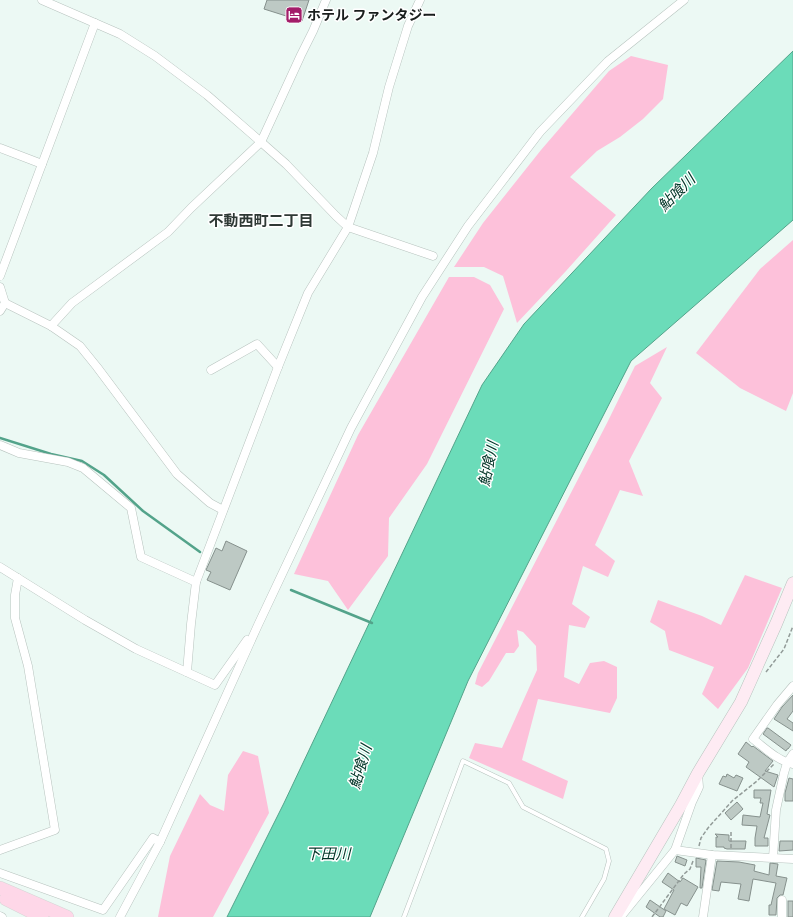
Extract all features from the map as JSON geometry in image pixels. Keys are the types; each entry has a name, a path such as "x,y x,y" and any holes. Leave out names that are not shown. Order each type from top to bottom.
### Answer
{"main road":[{"path":"0,888 67,917"},
{"path":"0,895 42,917"}],"street":[{"path":"42,0 120,34 155,56 207,95 286,164 336,216 348,226 433,256"},
{"path":"51,326 72,303 168,232 191,208 261,142 326,0"},
{"path":"188,672 191,624 196,582 278,367 308,293 348,226 373,153 389,87 408,26 420,0"},
{"path":"120,917 160,842 258,625 351,428 422,297 468,226 540,132 608,61 684,0"},
{"path":"0,276 96,23"},
{"path":"0,148 42,164"},
{"path":"0,287 5,303 51,326 80,346 177,474 210,503 223,510"},
{"path":"0,311 5,303"},
{"path":"211,370 257,344 278,367"},
{"path":"0,445 18,453 68,462 83,468 131,508 142,556 196,582"},
{"path":"0,566 85,620 136,649 215,685 258,625"},
{"path":"0,850 56,830 28,666 15,618 15,595 18,578"},
{"path":"615,917 740,702 793,583"},
{"path":"787,762 752,740 777,705 793,686"},
{"path":"773,858 776,810 787,762 793,754"},
{"path":"619,917 675,850 692,802 699,787 698,773"},
{"path":"0,874 103,910 153,838 160,842"},
{"path":"675,850 712,855 793,859"},
{"path":"703,917 712,855"},
{"path":"782,900 782,917"}],"lane":[{"path":"404,917 463,761 509,783 523,807 606,849 610,861 604,879 582,917"}],"path":[{"path":"764,674 784,649 793,626"},
{"path":"652,917 684,874 690,869 701,838 708,828 732,801 787,762"},
{"path":"731,831 731,856"}],"shaded area":[{"path":"631,56 668,65 663,99 643,119 620,137 597,151 570,177 616,215 517,323 503,276 484,267 454,267 483,223 541,150 609,71"},
{"path":"793,240 793,393 786,411 740,388 696,353 760,269"},
{"path":"449,277 474,277 490,285 504,309 427,464 389,518 388,556 348,610 328,581 294,574 358,435"},
{"path":"667,347 650,383 662,398 629,461 643,496 620,490 595,545 615,561 608,577 583,566 572,604 590,617 585,628 569,625 564,677 579,684 590,663 604,661 617,667 617,698 610,713 538,699 522,760 568,781 563,799 469,758 475,743 502,748 537,670 536,646 523,632 517,630 519,646 514,653 506,653 489,681 482,687 475,684 478,673 635,366"},
{"path":"745,575 782,588 748,668 718,709 702,694 714,667 669,650 665,631 650,622 658,600 702,616 721,625"},
{"path":"243,751 258,756 269,813 213,917 158,917 170,856 200,794 210,805 224,811 228,775"}],"water":[{"name":"下田川","path":"793,51 793,220 631,361 468,681 370,917 227,917 284,803 482,385 524,324 652,188"}],"building":[{"name":"ホテル ファンタジー","path":"267,0 309,0 302,21 264,9"},
{"path":"226,541 247,551 230,590 207,580 211,572 206,570 216,548 222,551"},
{"path":"793,695 793,711 787,719 793,723 793,731 774,719"},
{"path":"767,728 791,745 786,751 763,734"},
{"path":"746,742 773,761 765,771 778,775 774,787 746,767 749,762 738,754"},
{"path":"727,774 734,778 736,775 743,778 737,791 719,784 723,776 726,777"},
{"path":"789,778 793,779 793,801 785,801 785,793"},
{"path":"754,790 771,790 767,814 770,815 764,838 768,838 768,846 755,846 757,826 742,825 743,815 760,817 763,803 760,803 761,798 754,798"},
{"path":"737,802 743,809 731,820 725,813"},
{"path":"715,834 729,835 729,841 746,841 745,849 727,849 724,847 716,847 716,837 718,837"},
{"path":"780,841 793,841 793,850 779,851"},
{"path":"677,856 687,860 685,866 675,862"},
{"path":"696,858 706,860 702,888 700,888 701,867 696,867"},
{"path":"717,861 739,862 755,865 754,871 769,875 770,863 778,864 776,876 787,878 783,895 780,895 777,898 776,915 769,915 769,905 771,905 776,883 753,879 749,901 738,899 741,884 721,882 719,891 712,890"},
{"path":"668,873 680,882 683,878 698,887 687,906 681,903 675,915 664,909 674,890 662,882"},
{"path":"650,900 666,911 663,917 660,917 646,907"},
{"path":"788,901 793,901 793,917 788,917"}],"waterway":[{"path":"0,438 51,454 82,461 104,475 143,511 200,552"},
{"path":"291,590 372,623"}],"place":[{"name":"ホテル ファンタジー","path":"294,15"}],"district":[{"name":"不動西町二丁目","path":"261,221"}],"water label":[{"name":"鮎喰川","path":"677,193"},
{"name":"鮎喰川","path":"489,464"},
{"name":"鮎喰川","path":"361,767"}]}
